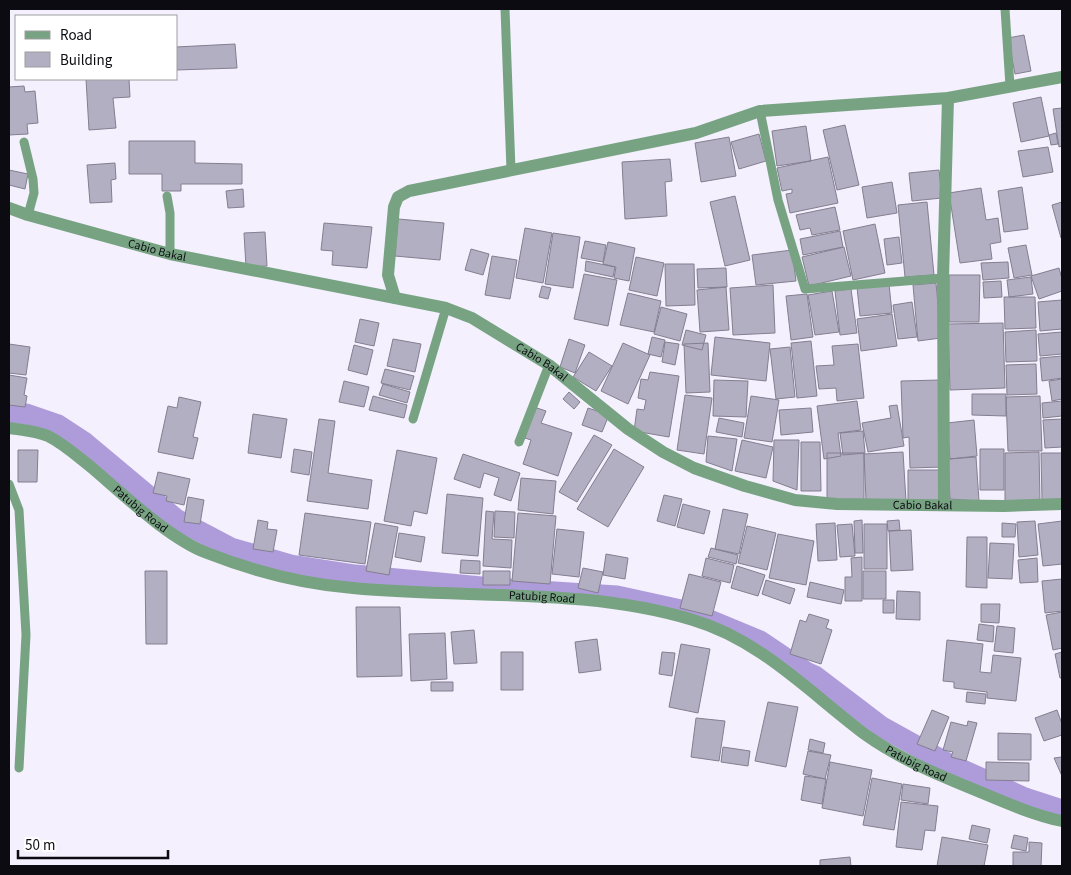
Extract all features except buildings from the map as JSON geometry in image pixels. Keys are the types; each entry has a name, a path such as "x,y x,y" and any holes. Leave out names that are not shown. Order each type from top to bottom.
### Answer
{"street":[{"path":"395,298 388,275 394,207 398,197 409,191 696,133 760,111 948,98 1062,77"},
{"path":"944,505 943,278 948,98"},
{"name":"Cabio Bakal","path":"9,208 28,215 170,254 446,308 472,318 549,365 628,429 663,452 694,468 794,500 837,504 1062,504"},
{"name":"Patubig Road","path":"9,428 32,431 48,436 70,449 171,532 203,552 250,568 301,581 353,588 607,601 694,620 730,634 762,653 868,735 900,756 941,776 1001,801 1062,820"}],"lane":[{"path":"505,9 511,170"},
{"path":"1005,9 1010,86"},
{"path":"760,111 778,200 805,289 943,278"},
{"path":"24,142 33,179 34,193 28,215"},
{"path":"167,196 170,213 170,254"},
{"path":"413,419 446,308"},
{"path":"519,442 549,365"},
{"path":"9,484 19,510 26,635 19,768"}],"waterway":[{"path":"9,412 26,414 58,425 84,442 176,519 231,548 291,565 355,575 492,588 617,596 690,612 760,641 815,676 882,727 947,763 1025,798 1062,810"}]}
